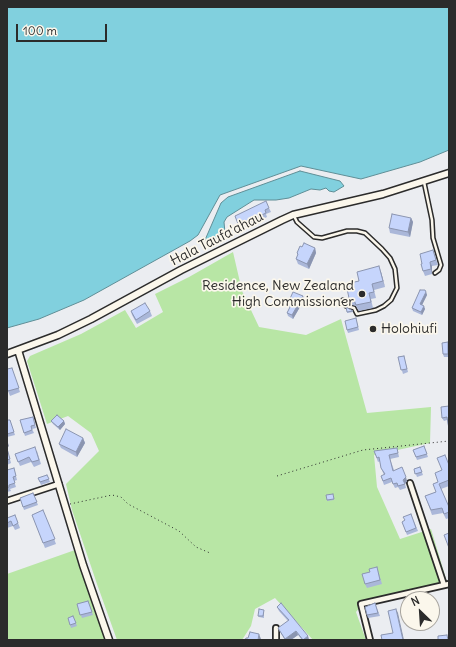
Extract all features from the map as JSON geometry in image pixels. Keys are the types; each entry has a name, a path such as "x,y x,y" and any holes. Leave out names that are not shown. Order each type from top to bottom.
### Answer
{"street":[{"name":"Hala Taufa'ahau","path":"7,354 58,335 91,320 181,270 258,230 293,215 383,194 449,173"},
{"path":"18,350 83,565 110,640"},
{"path":"370,640 361,604 446,585 410,483"},
{"path":"7,500 59,484"},
{"path":"276,628 276,640"}],"lane":[{"path":"424,181 432,220 433,238 441,267 440,270 434,273"},
{"path":"293,215 297,222 310,235 318,238 347,231 357,231 365,234 382,248 390,258 395,269 397,288 395,294 384,306 376,310 357,314 354,308 346,306 343,300"}],"path":[{"path":"277,476 363,450 449,441"},
{"path":"66,505 112,496 121,497 128,504 179,531 196,547 210,553"}],"green space":[{"path":"233,252 242,291 259,327 306,335 341,319 367,413 431,407 430,443 374,455 377,487 400,539 431,529 447,582 408,591 400,591 400,593 365,601 356,612 366,640 313,640 275,598 255,609 251,626 242,640 117,640 72,510 66,484 99,451 91,433 68,416 47,424 27,361 30,356 81,334 125,310 136,328 163,312 155,294"},
{"path":"75,550 106,640 7,640 7,574"}],"water":[{"path":"7,7 449,7 449,150 420,162 361,179 301,166 220,195 198,235 190,241 84,300 39,319 7,328"},
{"path":"300,171 340,181 344,186 334,192 329,191 326,188 320,190 311,189 289,198 276,200 254,200 227,217 224,222 225,233 215,239 205,240 221,203 228,197"}],"building":[{"path":"266,201 269,208 265,210 266,213 244,223 243,221 238,224 235,216"},
{"path":"392,214 411,218 408,232 389,228"},
{"path":"304,243 315,248 307,264 296,259 300,246 302,247"},
{"path":"433,250 436,260 430,262 431,269 423,271 420,254"},
{"name":"Residence, New Zealand High Commissioner","path":"379,266 383,281 372,284 374,292 369,293 371,302 356,305 354,300 349,298 346,284 359,281 357,272"},
{"path":"420,290 425,290 426,292 420,304 424,306 421,312 412,308"},
{"path":"293,292 303,296 292,315 287,313 291,305 288,303"},
{"path":"145,303 150,311 136,320 131,311"},
{"path":"346,307 353,311 347,312"},
{"path":"356,318 358,327 347,330 345,321"},
{"path":"448,342 448,354 443,354 442,343"},
{"path":"404,356 407,369 401,370 398,357"},
{"path":"12,368 19,388 8,391 7,369"},
{"path":"449,406 449,429 447,417 442,418 441,407"},
{"path":"57,415 64,421 58,427 51,421"},
{"path":"33,417 35,425 31,426 32,430 24,433 20,420"},
{"path":"7,420 10,420 14,432 7,434"},
{"path":"66,429 83,438 76,452 59,444"},
{"path":"424,446 427,454 416,457 413,450"},
{"path":"35,447 39,460 32,462 29,457 18,462 15,454"},
{"path":"397,448 398,453 389,455 393,471 402,467 406,477 403,480 405,484 398,486 397,483 393,484 391,478 383,481 381,476 385,474 381,468 379,457 377,458 374,451"},
{"path":"8,452 10,459 7,460 7,453"},
{"path":"445,455 449,465 449,480 439,484 449,507 449,512 444,514 442,508 431,510 425,496 436,492 433,484 438,482 435,473 442,470 437,458"},
{"path":"420,467 422,472 415,474 414,469"},
{"path":"14,468 16,476 13,477 15,483 9,485 7,488 7,470"},
{"path":"47,475 49,479 40,482 38,478"},
{"path":"33,493 37,502 23,507 20,498"},
{"path":"333,494 334,499 327,500 326,495"},
{"path":"43,510 55,539 43,543 32,515"},
{"path":"411,514 416,528 406,532 402,522 405,520 403,517"},
{"path":"15,515 18,523 13,526 11,521 7,523 7,518"},
{"path":"449,533 449,548 444,535"},
{"path":"377,567 380,580 365,584 362,574 370,572 369,569"},
{"path":"88,601 92,612 80,615 77,604"},
{"path":"281,603 308,636 303,640 296,631 285,639 278,628 289,620 277,607"},
{"path":"375,603 378,613 367,615 365,607"},
{"path":"259,609 264,610 263,616 258,616"},
{"path":"396,609 403,640 382,640 381,635 393,633 388,611"},
{"path":"73,616 76,623 70,625 68,618"},
{"path":"250,632 259,634 258,640 245,640 248,638"},
{"path":"447,635 448,640 438,640 438,636"}],"place":[{"name":"Residence, New Zealand High Commissioner","path":"362,294"},
{"name":"Holohiufi","path":"373,329"}]}
